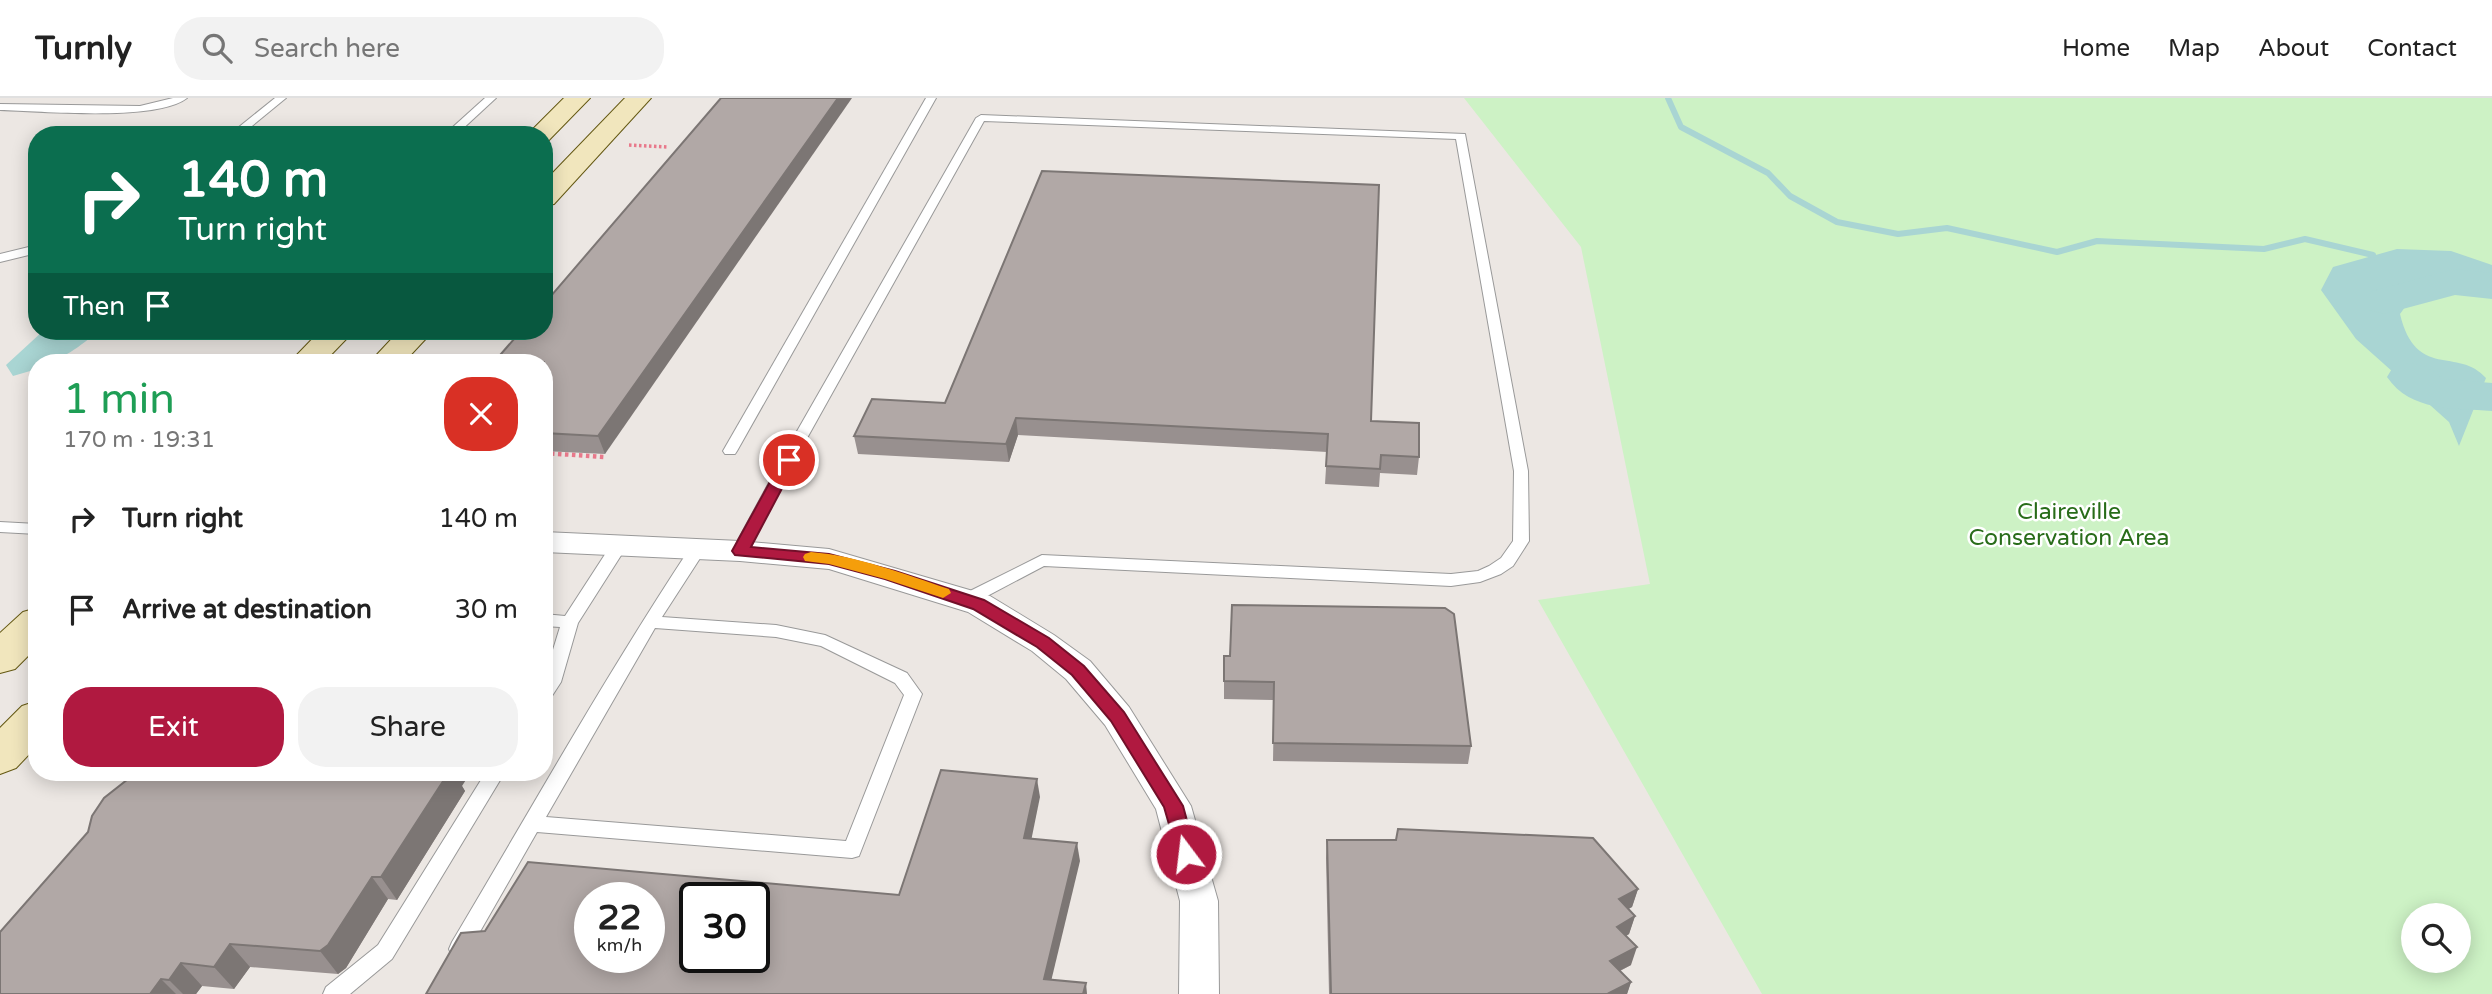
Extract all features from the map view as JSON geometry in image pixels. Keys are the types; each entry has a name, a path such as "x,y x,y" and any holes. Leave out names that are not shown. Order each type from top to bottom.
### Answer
{"main road":[{"path":"549,126 578,98"},
{"path":"553,189 639,98"},
{"path":"314,354 329,340"},
{"path":"394,354 408,340"},
{"path":"0,658 28,631"},
{"path":"0,756 28,727"}],"street":[{"path":"553,542 740,551 829,559 979,604 1043,643 1078,670 1118,716 1173,806 1199,901 1199,994"}],"lane":[{"path":"0,107 140,109 182,98"},
{"path":"245,126 281,98"},
{"path":"459,126 491,98"},
{"path":"730,451 931,98"},
{"path":"740,551 799,440 981,118 1461,136 1521,471 1521,541 1507,562 1480,576 1451,580 1042,560 966,600"},
{"path":"0,258 28,251"},
{"path":"0,527 28,529"},
{"path":"553,675 569,622 619,546"},
{"path":"447,970 650,622 698,549"},
{"path":"553,621 569,622"},
{"path":"530,824 852,849 913,694 901,678 825,641 776,631 650,622"},
{"path":"334,994 385,952 490,781"}],"path":[{"path":"618,145 667,147"},
{"path":"553,454 604,457"}],"green space":[{"name":"Claireville Conservation Area","path":"1464,98 2492,98 2492,994 1762,994 1538,600 1650,584 1581,247"}],"water":[{"path":"2397,249 2451,251 2492,265 2492,280 2459,280 2413,296 2400,314 2407,335 2416,348 2427,355 2475,369 2486,378 2459,446 2449,422 2356,339 2321,290 2333,267"},
{"path":"33,340 87,340 66,354 28,354 28,372 13,376 6,365"}],"building":[{"path":"721,98 838,98 598,436 553,434 553,354 501,354 513,340 553,340 553,294"},
{"path":"1042,171 1379,185 1371,421 1419,423 1419,457 1381,455 1380,469 1326,466 1328,434 1016,418 1006,444 854,436 872,399 945,403"},
{"path":"1232,605 1445,608 1454,614 1471,746 1273,743 1274,682 1224,681 1224,656 1230,656"},
{"path":"941,770 1037,779 1024,838 1077,843 1044,979 1086,983 1083,994 426,994 461,933 485,931 528,862 753,882 679,882 679,973 770,973 770,884 899,895"},
{"path":"126,781 443,781 381,877 372,877 328,945 320,951 230,944 214,967 181,963 169,980 161,979 150,994 0,994 0,932 88,832 92,816 104,798"},
{"path":"1398,829 1593,838 1638,889 1619,899 1635,916 1617,927 1637,947 1610,961 1631,982 1610,994 1331,994 1327,840 1396,840"}],"waterway":[{"path":"1668,98 1681,127 1768,173 1790,196 1837,222 1898,234 1947,228 2057,252 2097,241 2264,249 2305,239 2373,255"},
{"path":"2384,301 2454,282 2492,286"},
{"path":"2410,377 2432,392 2492,397"}],"slow traffic":[{"path":"811,557 889,575 943,593"}],"route":[{"path":"789,460 740,551 829,559 889,575 979,604 1043,643 1078,670 1118,716 1173,806 1186,854"}]}
